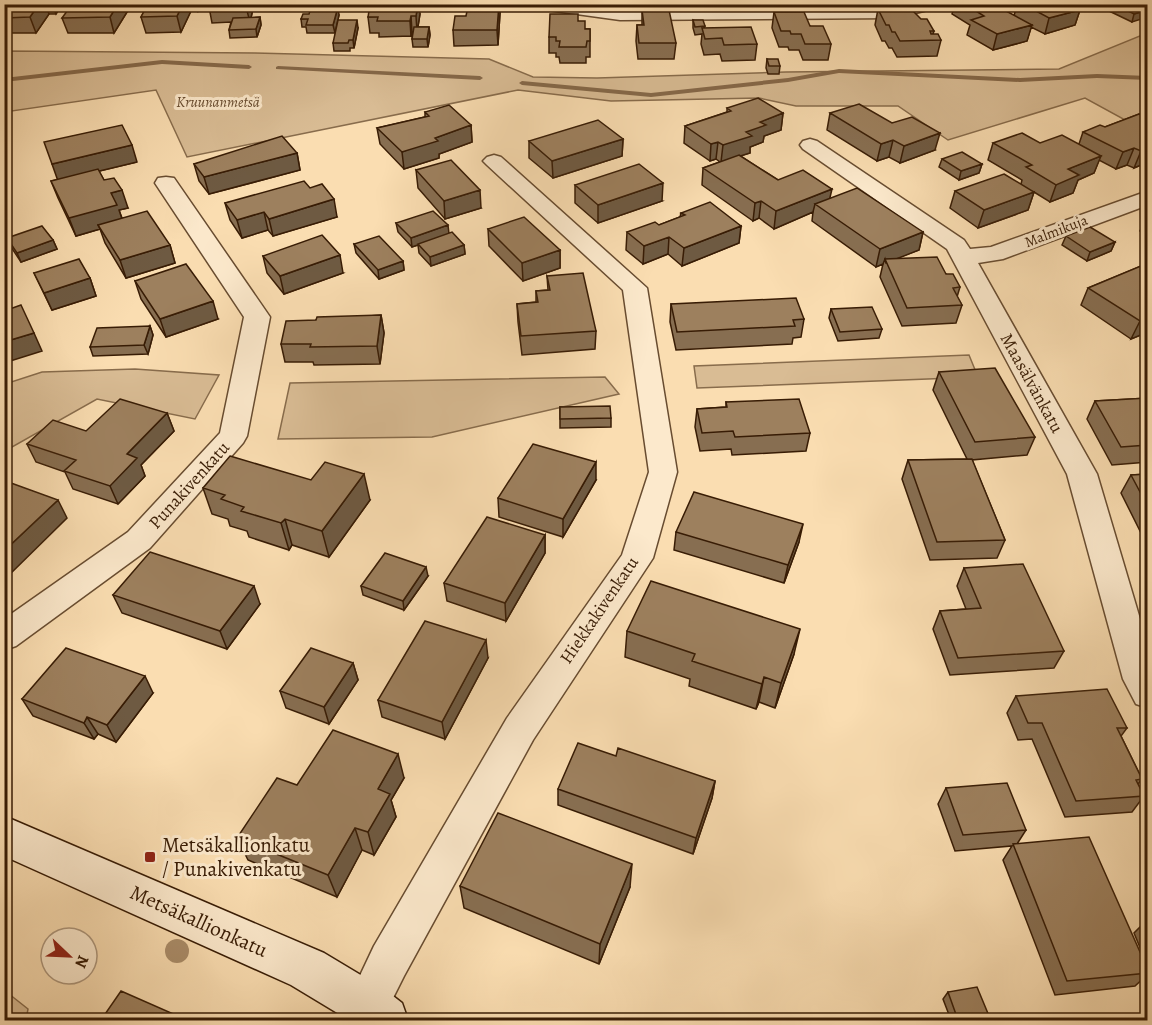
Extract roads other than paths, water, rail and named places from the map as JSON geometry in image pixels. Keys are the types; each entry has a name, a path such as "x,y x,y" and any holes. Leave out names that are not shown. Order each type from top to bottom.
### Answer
{"street":[{"path":"540,4 621,15 818,9 896,14 930,4"},
{"name":"Maasälvänkatu","path":"810,145 956,245 1082,474 1140,679 1148,694"},
{"name":"Hiekkakivenkatu","path":"371,1015 389,961 520,729 637,558 663,472 635,288 494,160"},
{"name":"Punakivenkatu","path":"4,637 140,540 232,436 257,317 166,183"},
{"name":"Malmikuja","path":"962,257 995,254 1148,197"},
{"name":"Metsäkallionkatu","path":"4,835 279,957 345,989 371,1015"}],"waterway":[{"path":"4,80 162,62 249,67"},
{"path":"278,68 480,78"},
{"path":"522,83 651,95 788,80 839,71 1020,80 1097,76 1148,78"}],"place":[{"name":"Metsäkallionkatu / Punakivenkatu","path":"150,857"}],"park label":[{"name":"Kruunanmetsä","path":"218,102"}]}
